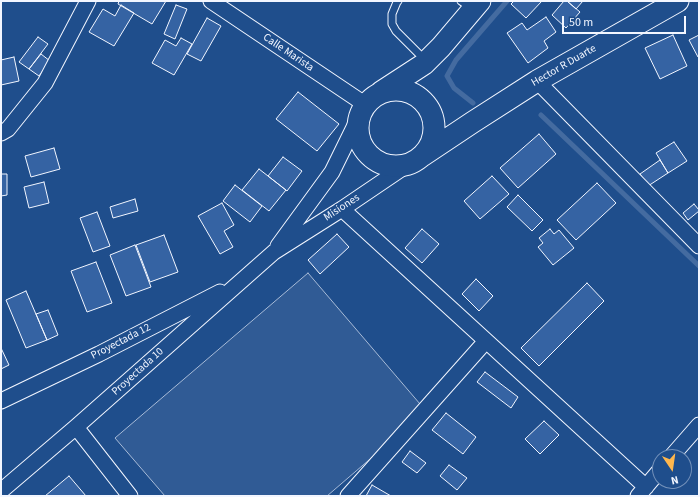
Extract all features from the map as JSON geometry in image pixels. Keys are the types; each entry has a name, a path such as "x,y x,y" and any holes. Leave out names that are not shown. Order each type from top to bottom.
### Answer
{"street":[{"path":"1,133 8,129 45,83 88,1"},
{"name":"Calle Marista","path":"211,1 368,105"},
{"name":"Hector R Duarte","path":"473,122 537,81 678,1"},
{"path":"274,252 332,172 368,105 425,63 441,47 471,4"},
{"path":"425,63 420,76 419,88 426,105 434,122 433,135 429,146 416,160 395,166 381,163 369,154 361,142 358,128 368,105 388,91 400,90 412,94 426,105 443,118 457,122 473,122"},
{"path":"537,81 699,246"},
{"name":"Misiones","path":"274,252 473,122"},
{"path":"342,209 486,341 642,491 652,479"},
{"name":"Proyectada 10","path":"1,491 76,427 274,252"},
{"name":"Proyectada 12","path":"1,401 99,354 240,282"},
{"path":"348,496 486,341"},
{"path":"678,449 699,425"},
{"path":"76,427 130,496"}],"lane":[{"path":"398,1 392,14 392,24 396,31 425,63"}],"shaded area":[{"path":"308,273 426,411 327,496 165,496 115,438"}],"building":[{"path":"119,1 166,1 152,24 118,4"},
{"path":"514,1 542,1 526,18 511,4"},
{"path":"564,1 567,1 580,12 566,28 552,15"},
{"path":"567,1 583,1 576,9"},
{"path":"121,5 134,13 114,46 89,32 103,9 115,16"},
{"path":"176,5 187,9 175,39 164,34"},
{"path":"546,17 556,32 544,41 548,48 528,63 507,33 522,23 527,30"},
{"path":"207,18 221,26 201,61 187,54"},
{"path":"673,35 687,66 660,79 645,48"},
{"path":"699,35 699,56 698,57 689,40"},
{"path":"38,37 48,44 29,69 19,62"},
{"path":"181,38 192,44 174,75 152,63 165,40 176,46"},
{"path":"41,54 50,61 39,76 29,69"},
{"path":"14,57 19,81 1,85 1,60"},
{"path":"298,92 339,124 317,151 276,119"},
{"path":"539,134 556,154 518,188 500,168"},
{"path":"674,142 687,161 668,173 656,153"},
{"path":"54,148 60,169 31,177 25,156"},
{"path":"283,157 302,171 287,191 268,176"},
{"path":"660,160 668,173 648,186 640,174"},
{"path":"259,169 286,190 269,211 242,190"},
{"path":"1,174 7,174 7,195 1,196"},
{"path":"492,176 509,194 480,219 464,201"},
{"path":"44,182 49,203 29,208 24,187"},
{"path":"597,183 616,203 576,240 557,220"},
{"path":"235,185 262,206 250,222 223,201"},
{"path":"518,195 543,220 532,231 507,207"},
{"path":"135,199 138,211 113,218 110,207"},
{"path":"222,203 234,225 224,231 233,247 220,254 198,216"},
{"path":"694,204 699,211 688,220 683,213"},
{"path":"97,212 110,246 93,252 80,218"},
{"path":"422,229 439,244 422,263 405,248"},
{"path":"550,229 554,234 559,230 574,248 553,265 538,247 543,243 539,238"},
{"path":"337,234 349,247 320,274 308,260"},
{"path":"164,235 178,272 150,282 136,245"},
{"path":"135,245 151,287 126,296 110,255"},
{"path":"96,262 112,303 87,312 71,271"},
{"path":"476,279 493,296 479,311 462,294"},
{"path":"587,283 604,301 539,366 521,348"},
{"path":"26,291 47,340 26,348 6,300"},
{"path":"48,310 58,335 47,340 36,314"},
{"path":"1,348 9,365 1,369"},
{"path":"485,372 518,397 511,408 477,382"},
{"path":"446,413 476,437 463,454 432,430"},
{"path":"544,421 559,435 540,454 525,439"},
{"path":"410,451 426,463 417,473 402,462"},
{"path":"449,465 467,478 457,490 440,476"},
{"path":"69,476 86,496 45,496"},
{"path":"372,485 391,496 366,496"}],"waterway":[{"path":"473,103 454,88 447,76 456,60 507,1"},
{"path":"541,115 699,266"}]}
